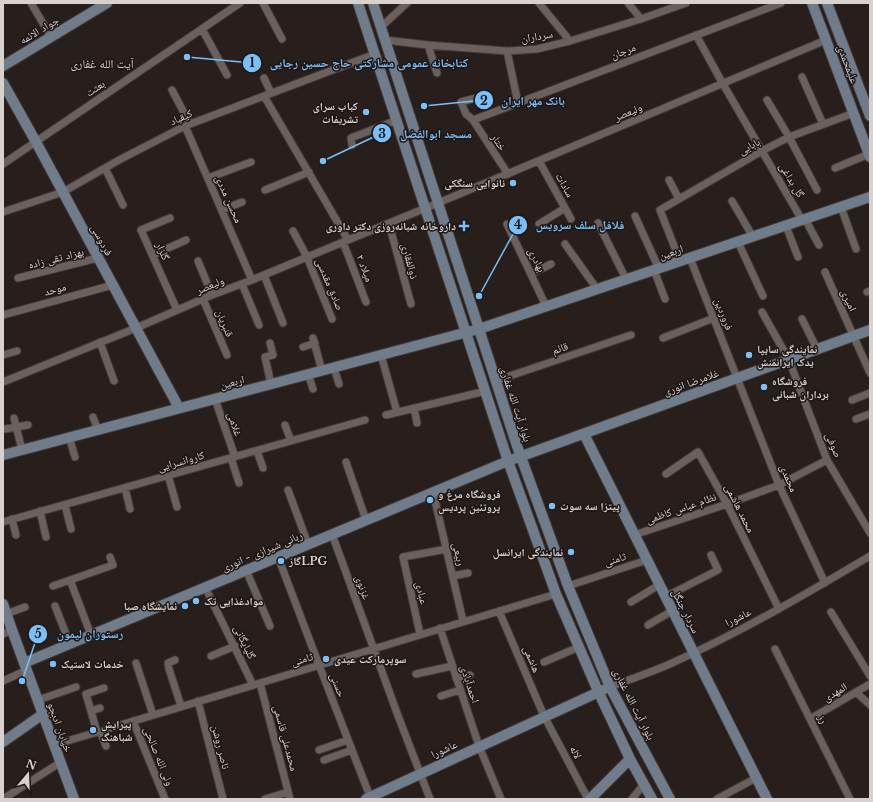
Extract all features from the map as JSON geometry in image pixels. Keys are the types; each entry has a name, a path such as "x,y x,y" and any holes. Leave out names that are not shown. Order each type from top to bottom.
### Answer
{"street":[{"path":"31,3 51,37"},
{"name":"بعثت","path":"3,164 240,3"},
{"path":"263,3 282,39"},
{"path":"358,3 508,461 556,594 598,691 630,759 652,799"},
{"name":"بلوار آیت الله غفاری","path":"373,3 495,381 568,586 610,687 670,799"},
{"path":"381,27 407,3"},
{"path":"539,3 570,41"},
{"path":"628,3 641,19"},
{"name":"سرداران","path":"385,40 507,51 537,49 570,41 686,3"},
{"name":"مرجان","path":"473,120 781,3"},
{"name":"علیمحمدی","path":"812,3 870,156"},
{"name":"علیمحمدی","path":"828,3 869,112"},
{"name":"جواد الائمه","path":"3,66 105,4"},
{"path":"202,29 227,75"},
{"name":"گل بداغی","path":"696,35 762,151 819,244"},
{"name":"ولیعصر","path":"3,382 136,328 212,295 426,209 826,40"},
{"path":"428,45 437,73"},
{"path":"507,51 518,103"},
{"name":"کیقباد","path":"3,212 63,192 104,168 188,125 375,54"},
{"path":"802,77 823,124"},
{"name":"میلاد ۲","path":"264,78 268,94 346,241 366,302"},
{"name":"فردوسی","path":"3,83 179,408"},
{"name":"محسن مددی","path":"172,90 252,280"},
{"name":"ختار","path":"476,98 461,102 466,114 473,120 508,174"},
{"path":"767,100 789,137 817,190"},
{"path":"854,113 869,112"},
{"name":"بابایی","path":"660,210 789,137 854,113"},
{"path":"352,145 351,138 397,120"},
{"path":"834,168 870,156"},
{"name":"سادات","path":"539,161 571,219"},
{"path":"208,178 252,162"},
{"path":"104,168 123,205"},
{"path":"265,190 309,172"},
{"path":"669,180 679,199"},
{"name":"اربعین","path":"3,455 479,329 870,198"},
{"path":"732,201 753,237"},
{"path":"222,210 242,202"},
{"path":"841,207 856,249"},
{"path":"539,224 566,208"},
{"name":"فروردین","path":"660,210 714,318 737,379"},
{"path":"635,216 657,269 665,299"},
{"name":"گلزار","path":"170,218 141,230 177,310"},
{"path":"598,223 626,279"},
{"name":"ذوالفقاری","path":"389,224 411,304"},
{"name":"بهادری","path":"507,224 546,306"},
{"path":"786,226 798,258"},
{"name":"صادق مقدسی","path":"293,231 306,257 332,319"},
{"path":"153,255 186,240"},
{"path":"738,242 763,296"},
{"path":"565,244 597,289"},
{"name":"بهزاد تقی زاده","path":"18,278 98,258"},
{"path":"198,261 212,295"},
{"path":"531,274 551,264"},
{"name":"امیری","path":"825,272 870,373"},
{"path":"264,275 283,323"},
{"path":"242,284 259,325"},
{"name":"موحد","path":"3,315 113,285"},
{"name":"قنبریان","path":"203,299 227,355"},
{"name":"صوفی","path":"762,312 789,360 827,460 870,532"},
{"path":"663,338 714,318"},
{"path":"802,319 817,349"},
{"name":"غلامرضا انوری","path":"508,461 870,330"},
{"name":"قائم","path":"495,381 631,335"},
{"path":"303,347 314,340 322,371"},
{"path":"100,342 114,381"},
{"path":"270,343 273,355 265,356 271,384"},
{"path":"3,355 17,351"},
{"path":"381,355 397,412"},
{"path":"334,368 339,384"},
{"path":"308,374 313,389"},
{"name":"محمدی","path":"737,379 779,485 825,583"},
{"path":"386,415 486,391"},
{"path":"852,400 870,393"},
{"name":"غلامی","path":"215,399 233,457 239,483"},
{"path":"414,408 417,424"},
{"path":"856,419 870,414"},
{"path":"93,417 98,430"},
{"path":"14,418 22,450"},
{"name":"کاروانسرایی","path":"3,522 365,420"},
{"path":"5,429 28,425"},
{"path":"285,425 291,441"},
{"name":"سردار جنگل","path":"584,434 767,799"},
{"path":"70,437 75,456"},
{"path":"257,451 262,468"},
{"name":"محمد هاشمی","path":"666,474 698,452 727,504 779,609"},
{"name":"نظام عباس کاظمی","path":"634,535 779,485 827,460"},
{"name":"ربانی شیرازی - انوری","path":"26,666 91,635 508,461"},
{"path":"346,462 366,520"},
{"path":"168,476 177,507"},
{"path":"125,488 130,509"},
{"path":"288,490 308,544"},
{"name":"ربیعی","path":"433,492 464,621"},
{"path":"65,504 71,529"},
{"path":"40,512 46,537"},
{"path":"12,519 16,535"},
{"name":"غزنوی","path":"332,534 430,799"},
{"name":"عبادی","path":"420,634 403,557 446,549"},
{"path":"665,597 718,570 711,555"},
{"name":"عاشورا","path":"369,798 598,691 693,653 779,609 870,556"},
{"path":"53,586 113,565 110,557"},
{"name":"حسنی","path":"278,557 369,798"},
{"name":"ثامنی","path":"568,586 647,560"},
{"path":"246,570 270,626"},
{"path":"453,576 468,573"},
{"path":"70,580 91,635"},
{"path":"631,602 659,585"},
{"name":"گلپایگانی","path":"205,587 256,684"},
{"name":"ثامنی","path":"54,745 556,594"},
{"path":"55,606 70,644"},
{"path":"5,609 25,607"},
{"name":"خیابان ادبجو","path":"5,609 7,632 26,666 74,799"},
{"name":"هاشمی","path":"499,611 544,716"},
{"path":"648,625 672,611"},
{"path":"831,612 869,671"},
{"name":"احمدآبادی","path":"440,628 479,746 501,799"},
{"path":"211,656 235,646"},
{"path":"544,662 579,647"},
{"name":"رز","path":"775,649 850,799"},
{"path":"175,660 168,663 181,706"},
{"path":"136,663 153,715"},
{"path":"3,681 26,666"},
{"path":"416,674 452,666"},
{"path":"456,678 470,674"},
{"name":"محمدعلی قاسمی","path":"256,684 289,795"},
{"name":"المهدی","path":"810,719 870,684"},
{"path":"38,700 76,687"},
{"path":"104,688 86,694 98,731 106,746"},
{"path":"441,696 460,690"},
{"path":"856,692 870,705"},
{"name":"ناصر روشن","path":"198,701 223,799"},
{"path":"91,711 100,708"},
{"path":"3,742 43,714"},
{"name":"لاله","path":"544,716 589,799"},
{"name":"ولی الله صالحی","path":"133,721 165,799"},
{"path":"319,750 348,740"},
{"path":"324,760 352,750"},
{"path":"589,799 630,759"},
{"path":"7,798 61,762"},
{"path":"717,799 756,778"},
{"path":"632,799 644,784"},
{"path":"265,799 289,795"}],"place":[{"name":"کتابخانه عمومی مشارکتی حاج حسین رجایی","path":"187,57"},
{"name":"بانک مهر ایران","path":"424,106"},
{"name":"کباب سرای تشریفات","path":"366,112"},
{"name":"مسجد ابوالفضل","path":"323,161"},
{"name":"نانوایی سنگکی","path":"513,183"},
{"name":"داروخانه شبانه‌روزی دکتر داوری","path":"464,226"},
{"name":"فلافل سلف سرویس","path":"479,296"},
{"name":"نمایندگی سایپا یدک ایرانمنش","path":"749,355"},
{"name":"فروشگاه برداران شبانی","path":"764,387"},
{"name":"فروشگاه مرغ و پروتئین پردیس","path":"430,500"},
{"name":"پیتزا سه سوت","path":"552,506"},
{"name":"نمایندگی ایرانسل","path":"571,552"},
{"name":"گازLPG","path":"281,561"},
{"name":"موادغذایی تک","path":"196,601"},
{"name":"نمایشگاه صبا","path":"185,606"},
{"name":"سوپرمارکت عیدی","path":"326,659"},
{"name":"خدمات لاستیک","path":"53,664"},
{"name":"رستوران لیمون","path":"22,681"},
{"name":"پیرایش شباهنگ","path":"93,730"}],"district":[{"name":"آیت الله غفاری","path":"102,63"}]}
